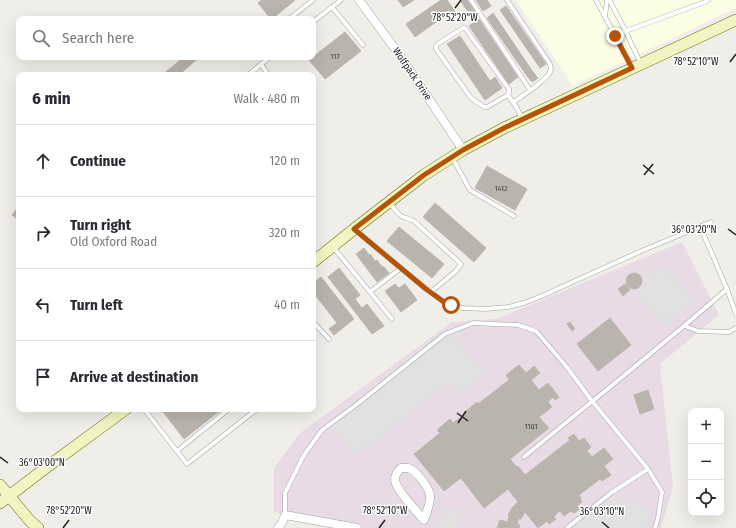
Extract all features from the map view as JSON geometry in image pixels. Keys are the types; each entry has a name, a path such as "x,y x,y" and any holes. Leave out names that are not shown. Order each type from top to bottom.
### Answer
{"street":[{"name":"Wolfpack Drive","path":"359,0 399,54 463,150"},
{"path":"316,260 424,175 463,150 636,66 736,20"},
{"path":"3,497 122,412"},
{"path":"401,468 413,470 430,492 424,524 402,494 395,480 395,475 401,468"},
{"path":"0,485 3,497 38,528"},
{"path":"278,528 285,515 357,528"}],"lane":[{"path":"293,16 313,0"},
{"path":"316,19 334,3 341,0"},
{"path":"471,0 530,90"},
{"path":"507,0 550,64 551,70 544,80 514,102"},
{"path":"596,0 615,36 636,66"},
{"path":"605,17 607,0"},
{"path":"607,0 610,1 626,32 636,66"},
{"path":"615,36 708,0"},
{"path":"334,3 363,45"},
{"path":"508,95 487,107 477,103 471,98 436,49 436,46 465,28 508,89 508,95 514,102 523,120"},
{"path":"252,72 266,60"},
{"path":"261,64 266,72"},
{"path":"452,157 470,190 514,216"},
{"path":"389,202 402,217 410,218 414,221 461,264 456,271 432,291 426,289"},
{"path":"354,229 426,289 444,302 463,308 485,309 508,307 544,296 639,252 711,222"},
{"path":"700,226 736,314"},
{"path":"333,246 392,319"},
{"path":"370,292 401,268"},
{"path":"524,457 685,326 727,289"},
{"path":"285,515 285,494 304,455 322,430 356,405 445,334 473,323 518,325 536,331 648,468 662,492 655,528"},
{"path":"316,325 329,339"},
{"path":"685,326 698,330 729,332 736,328"},
{"path":"146,412 187,464 253,412"},
{"path":"177,450 225,412"},
{"path":"567,528 611,493 648,468"}],"shaded area":[{"path":"516,0 736,0 736,8 573,86"},
{"path":"682,242 719,315 660,364 673,487 661,528 336,528 274,512 274,468 300,433 452,322 496,319"},
{"path":"659,265 663,269 667,266 694,301 671,319 673,323 665,329 635,292 647,282 644,278"},
{"path":"444,330 451,338 454,335 485,374 457,396 447,384 356,457 328,423"},
{"path":"613,496 652,508 646,528 572,528"},
{"path":"442,507 461,511 457,528 438,528"}],"building":[{"path":"262,0 295,0 276,16 269,16 258,3"},
{"path":"398,0 414,0 403,7"},
{"path":"441,0 447,0 456,13 453,16 450,12 415,37 406,24"},
{"path":"460,0 467,0 478,15 472,18"},
{"path":"476,0 487,0 491,6 483,11"},
{"path":"506,6 546,64 540,68 500,10"},
{"path":"493,13 533,72 527,76 487,18"},
{"path":"479,19 518,77 509,84 469,26"},
{"path":"345,32 361,51 325,79 309,60 316,60 316,55"},
{"path":"460,36 490,81 495,77 502,88 485,100 447,44"},
{"path":"180,60 196,60 182,72 176,72 172,67"},
{"path":"172,67 176,72 166,72"},
{"path":"533,72 538,78 532,82 527,76"},
{"path":"487,166 527,189 515,210 475,188"},
{"path":"435,203 486,248 474,262 423,217"},
{"path":"16,210 16,218 12,215"},
{"path":"399,227 444,264 432,278 387,241"},
{"path":"364,248 375,261 377,260 389,273 377,282 356,254"},
{"path":"339,268 360,295 355,299 362,308 367,304 384,326 372,334 328,277"},
{"path":"634,273 640,275 642,281 640,287 634,289 628,287 626,281 628,275"},
{"path":"321,277 354,319 334,335 329,329 337,323 316,296 316,281"},
{"path":"395,284 399,288 405,284 417,300 401,312 385,291"},
{"path":"625,284 630,290 623,296 618,289"},
{"path":"610,318 631,345 598,371 577,344"},
{"path":"570,322 575,329 572,331 567,324"},
{"path":"519,365 526,373 534,366 540,373 531,380 539,390 548,383 559,397 555,400 553,397 548,402 552,407 539,417 549,428 510,459 525,475 570,440 568,438 574,434 579,441 584,438 591,447 587,451 592,457 604,448 613,459 604,466 611,475 602,481 600,479 579,495 582,502 577,506 580,509 574,513 571,511 564,516 560,511 554,517 556,519 549,524 547,521 538,528 525,512 521,519 508,515 518,502 508,489 484,508 461,478 444,491 414,454 440,433 437,430 450,419 453,423 477,402 478,404 509,380 506,375"},
{"path":"648,390 654,409 640,414 634,395"},
{"path":"163,412 218,412 184,439"},
{"path":"509,515 519,518 517,524 508,522"},
{"path":"500,520 520,525 519,528 497,528"}],"route":[{"path":"451,305 444,302 426,289 354,229 424,175 473,144 632,68 615,36"}]}
